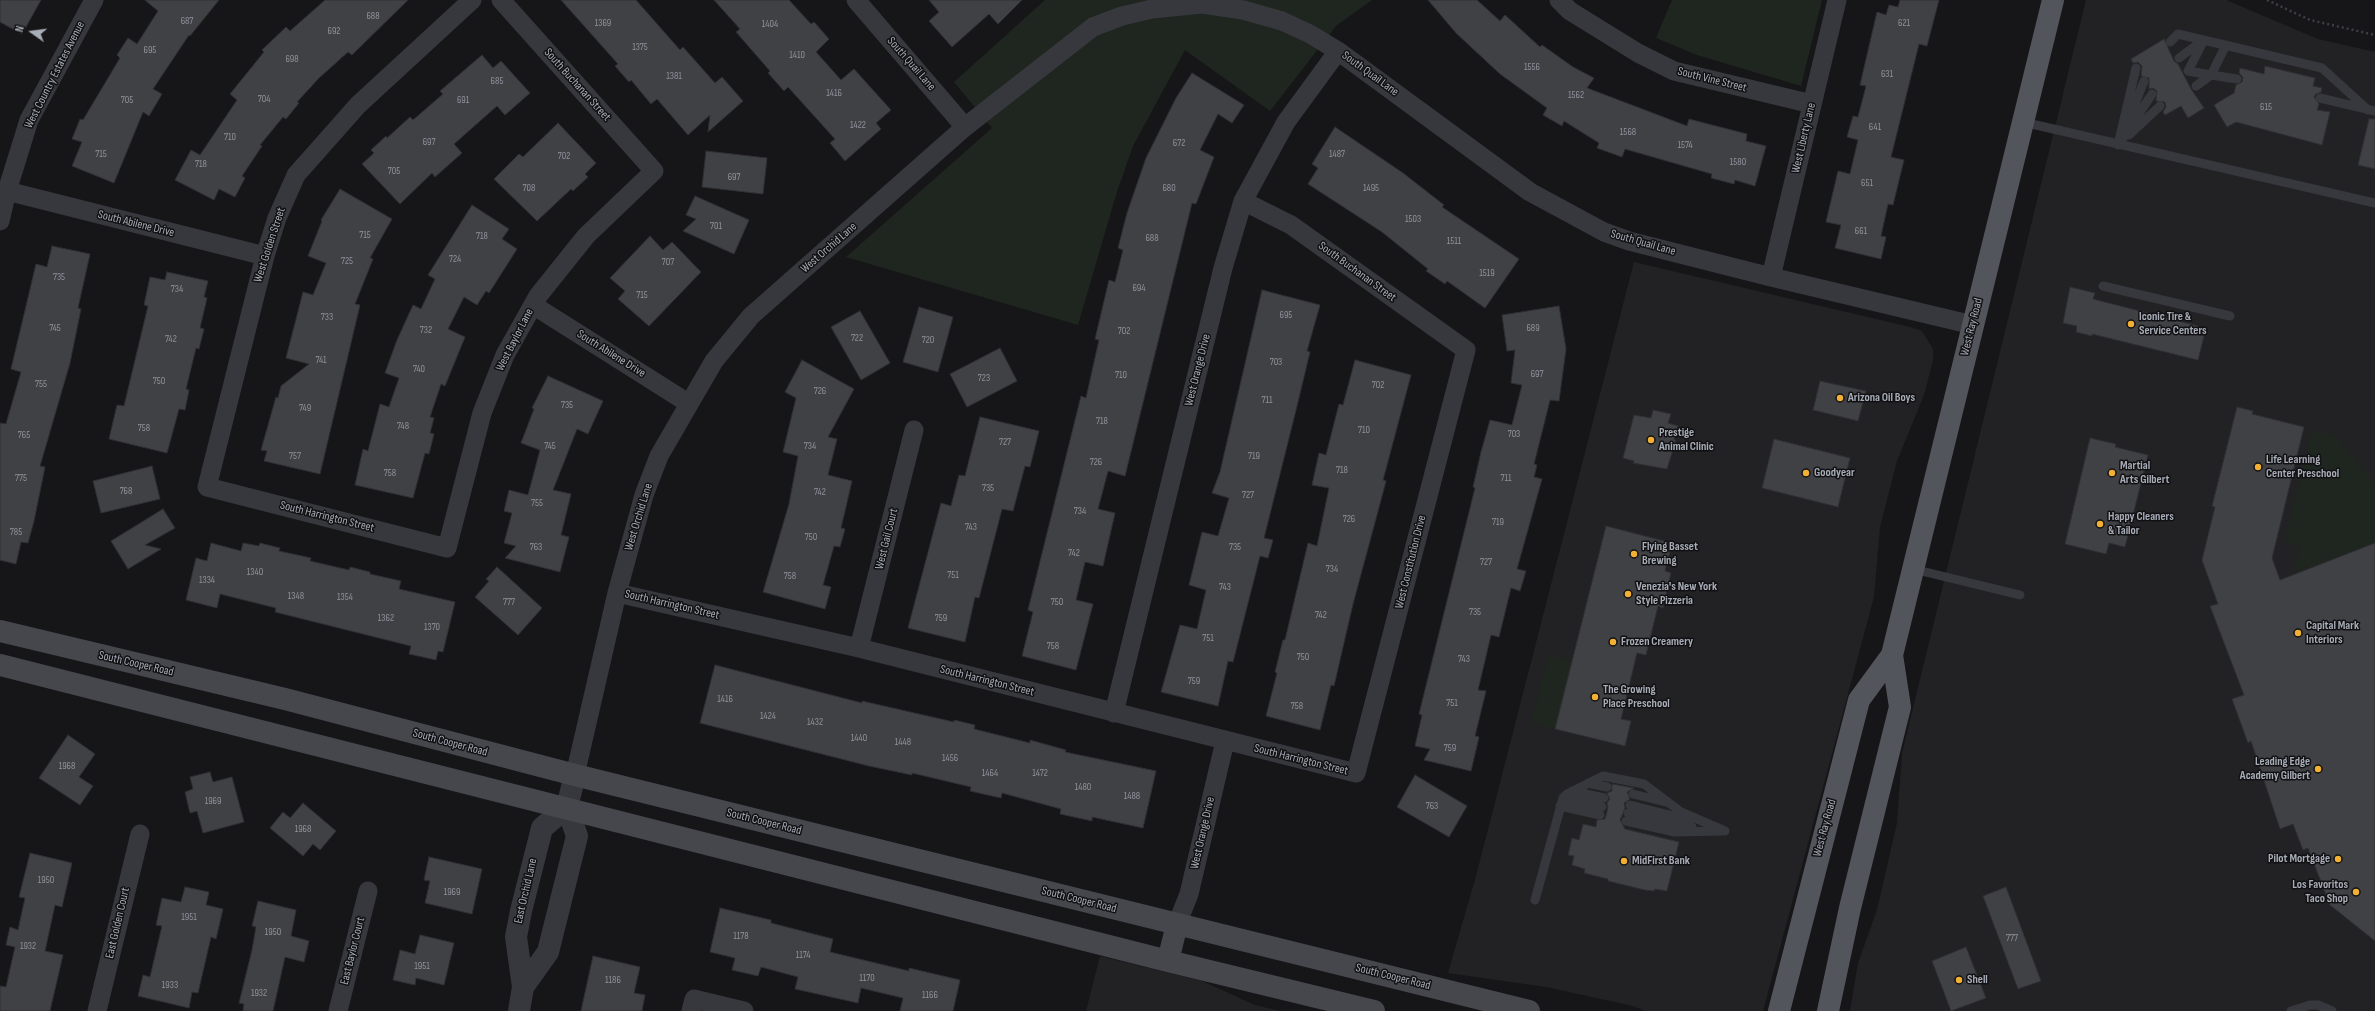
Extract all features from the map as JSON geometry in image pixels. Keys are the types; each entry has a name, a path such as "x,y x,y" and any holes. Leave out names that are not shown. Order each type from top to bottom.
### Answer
{"main road":[{"name":"West Ray Road","path":"1828,1011 1850,908 1900,707 1892,655 2053,0"},
{"name":"South Cooper Road","path":"0,631 285,699 575,775 1529,1011"},
{"name":"West Ray Road","path":"1778,1011 1858,700 1892,655"},
{"path":"0,665 567,807 1168,961 1374,1011"},
{"path":"1168,961 1177,924"}],"street":[{"name":"West Country Estates Avenue","path":"0,222 7,191 29,120 94,0"},
{"name":"West Golden Street","path":"207,487 265,256 277,218 296,175 358,104 472,0"},
{"name":"South Buchanan Street","path":"501,0 654,171"},
{"name":"South Vine Street","path":"1559,0 1570,11 1638,53 1674,71 1812,104"},
{"name":"West Liberty Lane","path":"1771,276 1837,0"},
{"name":"South Quail Lane","path":"858,1 965,128"},
{"name":"West Orchid Lane","path":"575,775 617,593 644,495 659,456 688,403 714,361 751,316 965,128 1093,27 1122,16 1152,9 1202,4 1243,10 1282,21 1310,34 1338,51"},
{"name":"South Quail Lane","path":"1338,51 1530,192 1604,232 1629,240 1771,276 1973,325"},
{"name":"West Orange Drive","path":"1114,713 1223,268 1243,201 1286,122 1338,51"},
{"name":"West Baylor Lane","path":"447,548 482,413 505,355 533,305 586,236 654,171"},
{"name":"South Abilene Drive","path":"7,191 265,256"},
{"name":"South Buchanan Street","path":"1243,201 1291,225 1466,350"},
{"name":"South Abilene Drive","path":"533,305 688,403"},
{"name":"West Constitution Drive","path":"1356,773 1466,350"},
{"name":"West Gail Court","path":"859,648 914,430"},
{"name":"South Harrington Street","path":"207,487 447,548"},
{"name":"South Harrington Street","path":"617,593 859,648 1356,773"},
{"name":"West Orange Drive","path":"1177,924 1189,894 1225,741"},
{"path":"567,807 575,775"},
{"name":"East Orchid Lane","path":"519,1011 523,988 516,937 521,911 542,828 567,807 577,836 548,952 523,988"},
{"name":"East Golden Court","path":"97,1011 140,834"},
{"name":"East Baylor Court","path":"338,1011 368,891"},
{"path":"693,1005 744,1011"}],"lane":[{"path":"2170,42 2178,34 2322,68 2372,110"},
{"path":"2179,58 2204,40"},
{"path":"2204,40 2188,71 2237,79"},
{"path":"2196,86 2211,75 2226,45"},
{"path":"2118,145 2136,68"},
{"path":"2118,145 2144,81"},
{"path":"2118,145 2152,94"},
{"path":"2320,98 2372,110"},
{"path":"2118,145 2160,106"},
{"path":"2023,122 2375,204"},
{"path":"2103,286 2230,316"},
{"path":"1913,569 2020,595"},
{"path":"1535,900 1562,802 1572,791 1602,776 1644,784 1681,812 1725,831"},
{"path":"1588,783 1607,787"},
{"path":"1562,802 1602,807 1572,791"},
{"path":"1633,794 1671,803"},
{"path":"1628,813 1725,831 1675,832 1628,813"},
{"path":"2291,1011 2310,1004 2318,1005 2332,1011"}],"path":[{"path":"2266,0 2310,20 2375,35"}],"shaded area":[{"path":"1045,0 1372,0 1336,26 1270,111 1185,50 1133,146 1116,195 1078,325 846,257 992,128 954,82"},
{"path":"1672,0 1822,0 1801,86 1697,55 1656,38"},
{"path":"2086,0 2226,0 2318,39 2375,52 2375,1011 1850,1011 1858,963 1877,910 1897,823 1902,753"},
{"path":"1634,262 1910,327 1922,331 1933,349 1933,360 1924,395 1897,461 1880,527 1874,597 1763,1011 1645,1011 1633,1006 1546,987 1448,973 1476,876"},
{"path":"2312,430 2336,436 2375,484 2375,543 2297,573 2295,568 2300,547 2284,542"},
{"path":"1548,655 1572,661 1555,729 1531,723"},
{"path":"1100,956 1202,981 1255,1005 1280,1011 1086,1011"}],"building":[{"path":"0,0 41,0 22,34 0,22"},
{"path":"145,0 219,0 190,36 189,35 153,89 162,94 149,116 143,112 114,183 72,166 82,142 72,139 80,119 83,120 120,58 117,55 128,38 137,44 158,11"},
{"path":"325,0 408,0 352,55 348,52 319,78 297,102 299,103 286,119 283,117 260,145 262,146 242,176 245,178 235,197 219,189 214,200 175,180 191,150 200,155 237,100 230,94 264,52 262,50 286,27 290,31"},
{"path":"561,0 636,0 680,50 683,47 715,83 722,77 743,101 708,132 710,115 688,135 657,99 651,104 631,80 629,82 615,66 618,64"},
{"path":"714,0 789,0 811,24 814,22 829,39 816,52 841,80 854,69 891,110 876,123 881,129 845,161 830,143 835,139 788,87 784,91 768,73 770,71 736,32 740,29"},
{"path":"929,0 1022,0 998,24 989,14 952,47 929,21 939,12"},
{"path":"1428,0 1477,0 1500,21 1505,15 1540,47 1542,45 1573,67 1594,78 1587,88 1687,126 1689,119 1747,134 1746,141 1766,146 1755,186 1735,180 1734,184 1711,178 1712,174 1625,149 1622,157 1597,148 1599,143 1564,121 1562,126 1543,115 1547,108 1500,74 1456,33"},
{"path":"1900,0 1939,0 1927,46 1919,44 1891,157 1904,160 1893,205 1888,204 1881,236 1886,237 1881,259 1835,248 1841,225 1826,222 1838,171 1850,174 1858,140 1847,137 1853,116 1858,117 1866,86 1860,85 1877,12 1886,15 1889,5 1898,7"},
{"path":"2164,39 2174,61 2178,64 2191,89 2204,108 2188,118 2181,106 2165,115 2163,112 2166,107 2165,102 2156,101 2157,91 2153,88 2149,89 2149,78 2141,76 2142,66 2138,62 2133,63 2131,59"},
{"path":"482,55 493,68 501,61 530,93 505,115 497,106 454,144 462,153 435,177 432,173 400,204 362,164 374,153 371,150 386,136 387,138 410,117 413,120 443,94 440,91"},
{"path":"2265,66 2315,78 2313,86 2322,88 2321,92 2316,94 2314,97 2319,104 2317,110 2330,112 2322,145 2236,122 2227,127 2214,105 2234,93 2236,85 2242,82 2243,77 2239,73 2240,68 2264,74"},
{"path":"1192,73 1244,105 1232,123 1218,114 1200,150 1214,157 1196,204 1192,203 1125,476 1108,471 1098,509 1115,513 1103,566 1085,562 1076,600 1093,604 1076,670 1022,656 1033,612 1028,610 1081,396 1086,398 1099,340 1095,339 1109,280 1115,282 1123,250 1118,248 1127,213 1146,158 1176,98"},
{"path":"2369,119 2375,119 2375,169 2358,165"},
{"path":"558,123 596,163 585,174 588,177 573,191 571,189 537,221 494,179 519,154 523,157"},
{"path":"1335,127 1403,173 1444,205 1442,207 1519,259 1485,308 1447,281 1445,284 1426,271 1428,269 1382,232 1308,184 1318,168 1312,164"},
{"path":"706,151 767,158 763,194 702,187"},
{"path":"340,189 392,219 370,258 373,259 355,304 360,305 320,474 264,461 267,451 261,450 276,397 278,398 281,386 309,364 286,358 303,292 313,295 326,263 308,256 322,221 321,220"},
{"path":"695,196 749,220 734,254 683,231 696,219 686,215"},
{"path":"472,205 509,229 502,239 517,249 489,293 486,291 477,305 464,297 448,329 465,337 445,386 441,384 430,417 434,418 430,433 434,434 429,454 425,453 413,498 355,485 363,449 368,451 380,404 389,407 399,378 385,373 397,340 413,305 421,309 435,279 428,275"},
{"path":"650,236 663,250 672,242 701,272 649,326 618,299 625,291 610,278"},
{"path":"52,246 90,254 78,308 81,309 70,363 40,466 45,467 34,521 28,543 21,542 16,564 0,560 0,423 6,424 21,372 11,369 36,264 47,267"},
{"path":"167,272 208,281 204,297 207,298 200,328 204,329 199,349 196,348 186,389 189,390 185,410 179,409 167,453 109,439 117,405 124,406 148,306 144,305 150,277 165,280"},
{"name":"Iconic Tire & Service Centers","path":"2070,287 2095,293 2093,299 2198,326 2196,334 2204,336 2198,360 2092,334 2092,336 2076,332 2077,326 2063,323"},
{"path":"1262,290 1320,305 1307,351 1310,352 1264,538 1273,540 1268,558 1260,556 1233,662 1228,661 1218,706 1161,692 1180,625 1197,629 1206,590 1189,585 1202,532 1218,536 1229,498 1212,493 1220,472"},
{"path":"1559,306 1566,349 1559,401 1550,400 1534,464 1537,465 1534,477 1542,479 1517,569 1526,571 1520,591 1511,588 1499,637 1491,635 1478,690 1486,691 1475,736 1479,737 1471,771 1424,760 1430,749 1415,746 1422,715 1419,714 1475,488 1473,487 1481,452 1490,420 1512,425 1522,385 1511,383 1515,350 1507,351 1502,315"},
{"path":"919,307 953,317 938,372 903,362"},
{"path":"860,311 890,363 861,380 831,327"},
{"path":"1000,348 1017,381 967,407 950,374"},
{"path":"802,360 854,389 828,437 837,439 828,475 852,481 841,528 845,529 840,547 834,546 823,585 831,587 825,609 763,592 789,504 798,456 783,452 796,398 785,392"},
{"path":"1355,360 1411,375 1383,480 1386,481 1353,604 1334,686 1331,685 1320,730 1266,716 1277,673 1275,672 1283,640 1285,640 1308,543 1317,546 1329,488 1312,485 1319,453 1326,455 1339,404 1343,405"},
{"path":"548,376 603,401 588,434 577,429 553,490 571,494 561,535 569,537 560,572 505,558 516,546 504,543 512,513 504,511 509,490 528,495 540,450 521,443 534,409 532,408"},
{"name":"Arizona Oil Boys","path":"1820,381 1866,391 1858,421 1813,410"},
{"path":"2237,407 2253,411 2252,414 2304,427 2272,558 2280,580 2375,543 2375,941 2330,905 2308,848 2303,850 2293,824 2280,829 2251,741 2248,743 2232,699 2244,695 2210,606 2218,604 2202,560 2215,507 2212,506"},
{"name":"Prestige Animal Clinic","path":"1653,410 1671,414 1668,423 1678,426 1674,440 1676,440 1667,469 1633,463 1634,461 1623,458 1634,415 1651,418"},
{"path":"980,417 1039,431 1030,467 1025,466 1013,511 1002,509 979,598 975,597 965,642 908,628 941,503 951,506 959,475 965,476"},
{"path":"2090,438 2116,444 2115,447 2148,455 2125,547 2109,543 2106,554 2065,544"},
{"name":"Goodyear","path":"1774,439 1850,458 1838,507 1762,488"},
{"path":"152,466 160,499 101,513 93,481"},
{"path":"163,509 175,528 145,545 161,549 128,569 111,541"},
{"path":"1606,526 1672,543 1665,571 1671,573 1663,608 1658,606 1646,655 1637,653 1621,719 1631,721 1625,746 1555,729"},
{"path":"211,543 241,551 243,543 259,546 260,543 280,548 279,551 311,558 310,561 349,570 350,567 370,572 370,574 401,581 399,589 455,602 443,652 438,651 436,660 409,654 411,646 275,612 276,608 220,594 217,608 186,600 196,558 207,561"},
{"path":"497,567 542,608 518,635 475,597 489,581 486,579"},
{"path":"715,665 862,703 862,701 954,722 954,720 975,725 974,729 1030,743 1030,740 1066,750 1065,752 1156,771 1143,828 1092,817 1092,821 1060,814 1061,809 1002,793 1001,798 970,791 971,787 912,773 912,775 869,766 700,723"},
{"path":"68,735 95,754 79,777 93,786 80,805 39,778"},
{"path":"210,772 213,782 232,777 244,822 203,833 197,811 190,813 185,792 193,789 190,777"},
{"path":"1415,775 1467,806 1449,837 1397,807"},
{"name":"MidFirst Bank","path":"1612,784 1634,788 1627,792 1630,799 1624,803 1625,808 1620,820 1625,829 1679,842 1667,891 1655,889 1654,891 1645,890 1608,881 1608,879 1584,873 1585,869 1572,865 1574,856 1568,855 1572,838 1579,840 1583,824 1596,827 1597,820 1605,819 1608,808 1607,803 1610,799 1607,793 1612,791"},
{"path":"303,803 336,831 320,850 313,844 303,856 270,828 283,812 290,818"},
{"path":"30,853 72,863 62,907 55,905 45,951 63,955 50,1011 0,1011 0,986 6,987 15,947 6,945 10,927 18,930 25,898 19,897"},
{"path":"429,857 482,869 472,914 425,903 430,881 424,880"},
{"path":"185,887 209,892 206,905 223,909 216,939 211,937 198,993 192,992 189,1008 138,996 143,975 150,977 162,926 156,925 162,898 181,902"},
{"name":"Shell","path":"2006,887 2041,981 2018,989 1983,896"},
{"path":"258,901 296,910 291,936 309,941 304,962 285,957 273,1011 243,1011 244,1004 239,1003 252,950 256,927 252,926"},
{"path":"720,908 771,920 771,923 833,939 830,952 909,971 909,968 960,980 953,1011 900,1011 903,998 861,988 858,1003 795,989 798,977 761,967 758,976 732,970 735,958 710,952"},
{"path":"420,935 454,943 444,985 416,978 415,985 393,980 400,950 415,954"},
{"name":"Shell","path":"1966,947 1986,998 1951,1011 1932,961"},
{"path":"593,956 640,967 634,993 645,995 642,1011 581,1011"}],"place":[{"name":"Iconic Tire & Service Centers","path":"2131,324"},
{"name":"Arizona Oil Boys","path":"1840,398"},
{"name":"Prestige Animal Clinic","path":"1651,440"},
{"name":"Life Learning Center Preschool","path":"2258,467"},
{"name":"Goodyear","path":"1806,473"},
{"name":"Martial Arts Gilbert","path":"2112,473"},
{"name":"Happy Cleaners & Tailor","path":"2100,524"},
{"name":"Flying Basset Brewing","path":"1634,554"},
{"name":"Venezia's New York Style Pizzeria","path":"1628,594"},
{"name":"Capital Mark Interiors","path":"2298,633"},
{"name":"Frozen Creamery","path":"1613,642"},
{"name":"The Growing Place Preschool","path":"1595,697"},
{"name":"Leading Edge Academy Gilbert","path":"2318,769"},
{"name":"Pilot Mortgage","path":"2338,859"},
{"name":"MidFirst Bank","path":"1624,861"},
{"name":"Los Favoritos Taco Shop","path":"2356,892"},
{"name":"Shell","path":"1959,980"}]}
